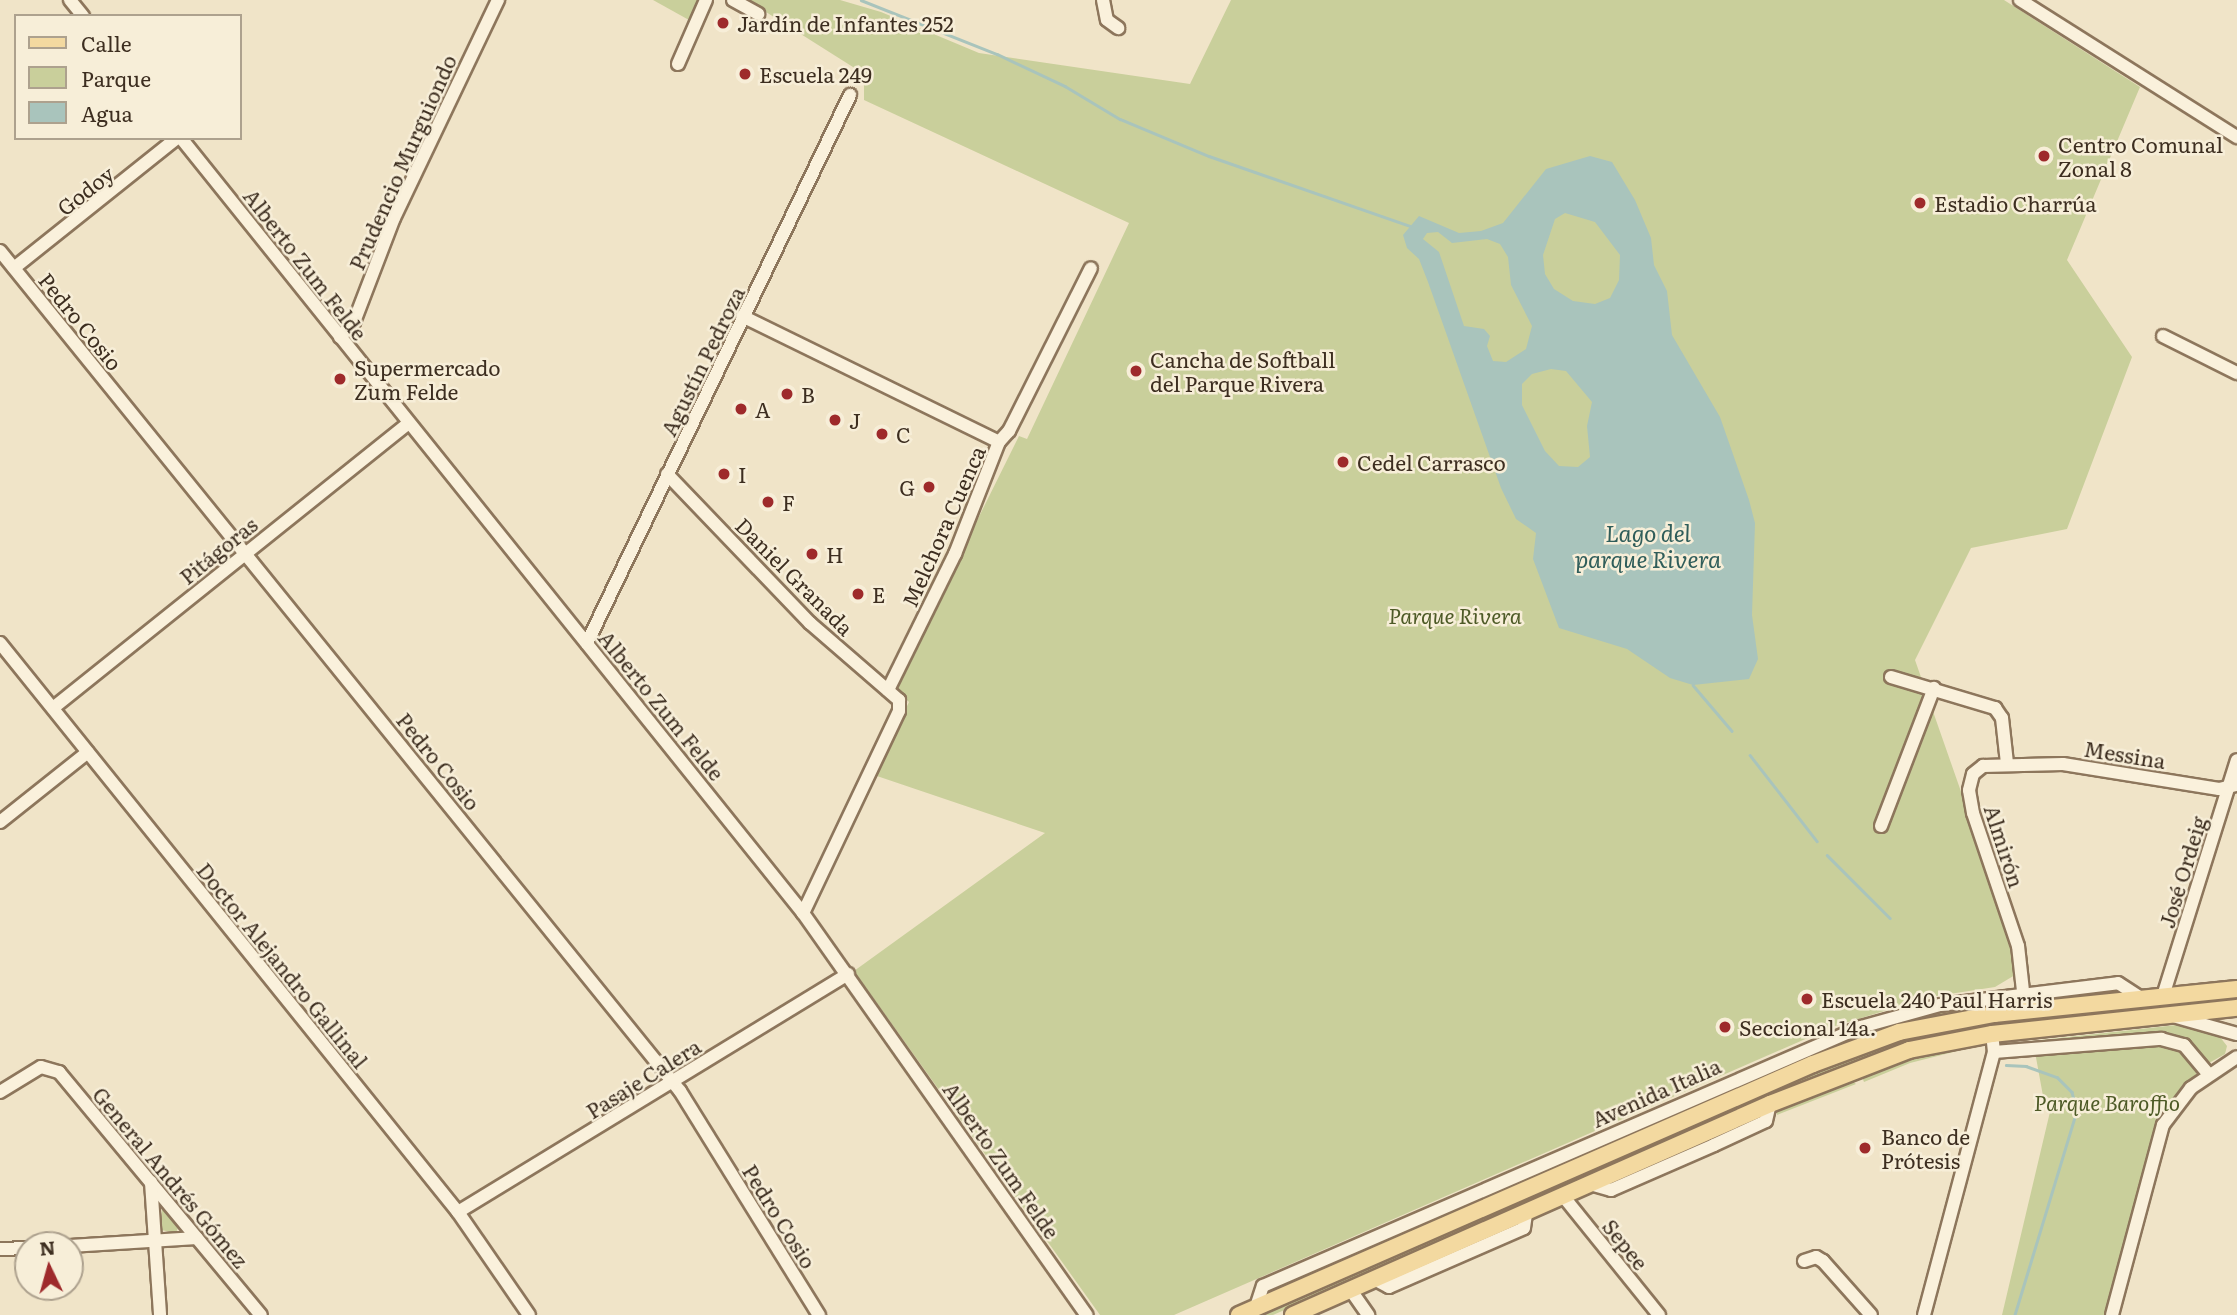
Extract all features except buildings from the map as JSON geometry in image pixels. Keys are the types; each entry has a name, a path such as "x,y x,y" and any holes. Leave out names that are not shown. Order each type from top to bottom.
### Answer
{"main road":[{"name":"Avenida Italia","path":"1239,1315 1694,1117 1899,1032 2024,1002 2141,998 2237,989"},
{"path":"1293,1315 1315,1310 1350,1289 1770,1104 1909,1050 1992,1034 2237,1008"}],"street":[{"path":"70,0 81,14"},
{"name":"Prudencio Murguiondo","path":"340,337 354,322 394,218 498,0"},
{"path":"678,64 706,0"},
{"path":"733,0 758,14"},
{"path":"1103,0 1107,20 1118,28"},
{"path":"2020,0 2237,137"},
{"name":"Agustín Pedroza","path":"587,643 850,95"},
{"name":"Godoy","path":"13,268 176,140"},
{"name":"Alberto Zum Felde","path":"181,140 803,913 1087,1315"},
{"name":"Pedro Cosio","path":"0,251 673,1082 819,1315"},
{"name":"Melchora Cuenca","path":"888,690 955,554 999,442 1009,431 1090,268"},
{"path":"742,317 999,442"},
{"path":"2163,336 2237,373"},
{"name":"Pitágoras","path":"53,708 409,423"},
{"name":"Daniel Granada","path":"667,474 810,623 899,700 899,711 803,913"},
{"name":"Doctor Alejandro Gallinal","path":"0,643 458,1213 529,1315"},
{"path":"1891,677 1990,705 2002,718 2007,764"},
{"path":"1881,826 1934,688"},
{"path":"0,822 88,751"},
{"name":"José Ordeig","path":"2163,996 2233,786 2237,760"},
{"name":"Messina","path":"2007,764 2101,768 2233,786"},
{"name":"Almirón","path":"2007,764 1978,768 1969,780 1969,790 2018,946 2024,1002"},
{"name":"Pasaje Calera","path":"458,1213 848,974"},
{"name":"Avenida Italia","path":"1256,1307 1263,1286 1686,1101 1891,1017 1940,1005 2024,1002 2118,983 2141,998"},
{"path":"2169,1015 2231,1033 2230,1052 2221,1066"},
{"path":"1924,1315 1994,1052 1992,1034"},
{"path":"1994,1052 2169,1040 2192,1052 2210,1075"},
{"path":"2112,1315 2159,1133 2179,1100 2221,1066 2237,1057"},
{"name":"General Andrés Gómez","path":"0,1092 41,1067 50,1066 261,1315"},
{"path":"1686,1101 1694,1117"},
{"path":"151,1182 160,1315"},
{"name":"Sepee","path":"1563,1196 1659,1315"},
{"path":"84,1245 197,1238"},
{"path":"1804,1261 1816,1257 1823,1261 1871,1315"},
{"path":"1350,1289 1368,1315"}],"green space":[{"path":"653,0 698,0 689,20"},
{"name":"Parque Rivera","path":"747,0 840,0 881,12 979,53 1190,84 1231,0 2004,0 2140,87 2067,260 2132,357 2067,529 1971,548 1915,660 2001,906 2017,966 2015,975 1995,987 1930,997 1835,1026 1174,1315 1100,1315 854,971 1045,833 874,775 909,702 894,688 1019,436 1027,439 1129,223 864,100 864,74"},
{"path":"2118,990 2120,993 2028,1002 2029,1000"},
{"path":"1997,998 2237,998 2237,1002 1997,1002"},
{"path":"2015,1001 1894,1025 1695,1106 1860,1034 1955,1008"},
{"path":"1996,1022 1999,1026 1924,1038 1850,1062 1273,1315 1264,1315 1850,1058 1923,1034"},
{"path":"2177,1025 2220,1037 2227,1046 2225,1054 2209,1063 2182,1038 2164,1034 2014,1043"},
{"name":"Parque Baroffio","path":"2166,1044 2179,1048 2196,1068 2196,1075 2154,1128 2108,1315 2002,1315 2053,1099 2043,1096 2035,1052"},
{"path":"1981,1045 1910,1063 1864,1082 1862,1077 1929,1054"},
{"path":"1851,1080 1856,1084 1777,1115 1777,1112"},
{"path":"1679,1111 1683,1112 1269,1293 1269,1291"},
{"path":"162,1209 179,1225 176,1233 161,1230"}],"water":[{"name":"Lago del parque Rivera","path":"1590,156 1612,162 1635,200 1651,238 1654,265 1667,291 1672,335 1720,417 1755,523 1752,615 1758,659 1749,679 1693,685 1670,678 1627,649 1559,628 1533,559 1536,533 1516,519 1501,488 1428,282 1419,259 1407,248 1403,235 1419,216 1459,233 1481,231 1503,223 1546,169","holes":["1565,213 1595,222 1620,255 1619,280 1610,298 1595,304 1573,301 1554,289 1545,274 1543,255 1555,219","1438,232 1452,243 1487,239 1500,244 1508,257 1511,285 1532,326 1526,349 1506,362 1493,361 1487,346 1490,336 1484,329 1464,326 1439,252 1423,239 1427,233","1551,369 1566,371 1592,402 1587,426 1590,457 1578,467 1559,466 1545,451 1522,405 1522,384 1532,374"]}],"waterway":[{"path":"861,0 997,54 1065,86 1120,119 1209,156 1410,226"},
{"path":"1693,685 1732,731"},
{"path":"1750,755 1817,841"},
{"path":"1827,855 1890,918"},
{"path":"2006,1065 2026,1066 2057,1077 2072,1092 2077,1111 2015,1315"}],"place":[{"name":"Jardín de Infantes 252","path":"723,23"},
{"name":"Escuela 249","path":"745,74"},
{"name":"Centro Comunal Zonal 8","path":"2044,156"},
{"name":"Estadio Charrúa","path":"1920,203"},
{"name":"Cancha de Softball del Parque Rivera","path":"1136,371"},
{"name":"Supermercado Zum Felde","path":"340,379"},
{"name":"B","path":"787,394"},
{"name":"A","path":"741,409"},
{"name":"J","path":"835,420"},
{"name":"C","path":"882,434"},
{"name":"Cedel Carrasco","path":"1343,462"},
{"name":"I","path":"724,474"},
{"name":"G","path":"929,487"},
{"name":"F","path":"768,502"},
{"name":"H","path":"812,554"},
{"name":"E","path":"858,594"},
{"name":"Escuela 240 Paul Harris","path":"1807,999"},
{"name":"Seccional 14a.","path":"1725,1027"},
{"name":"Banco de Prótesis","path":"1865,1148"}]}
